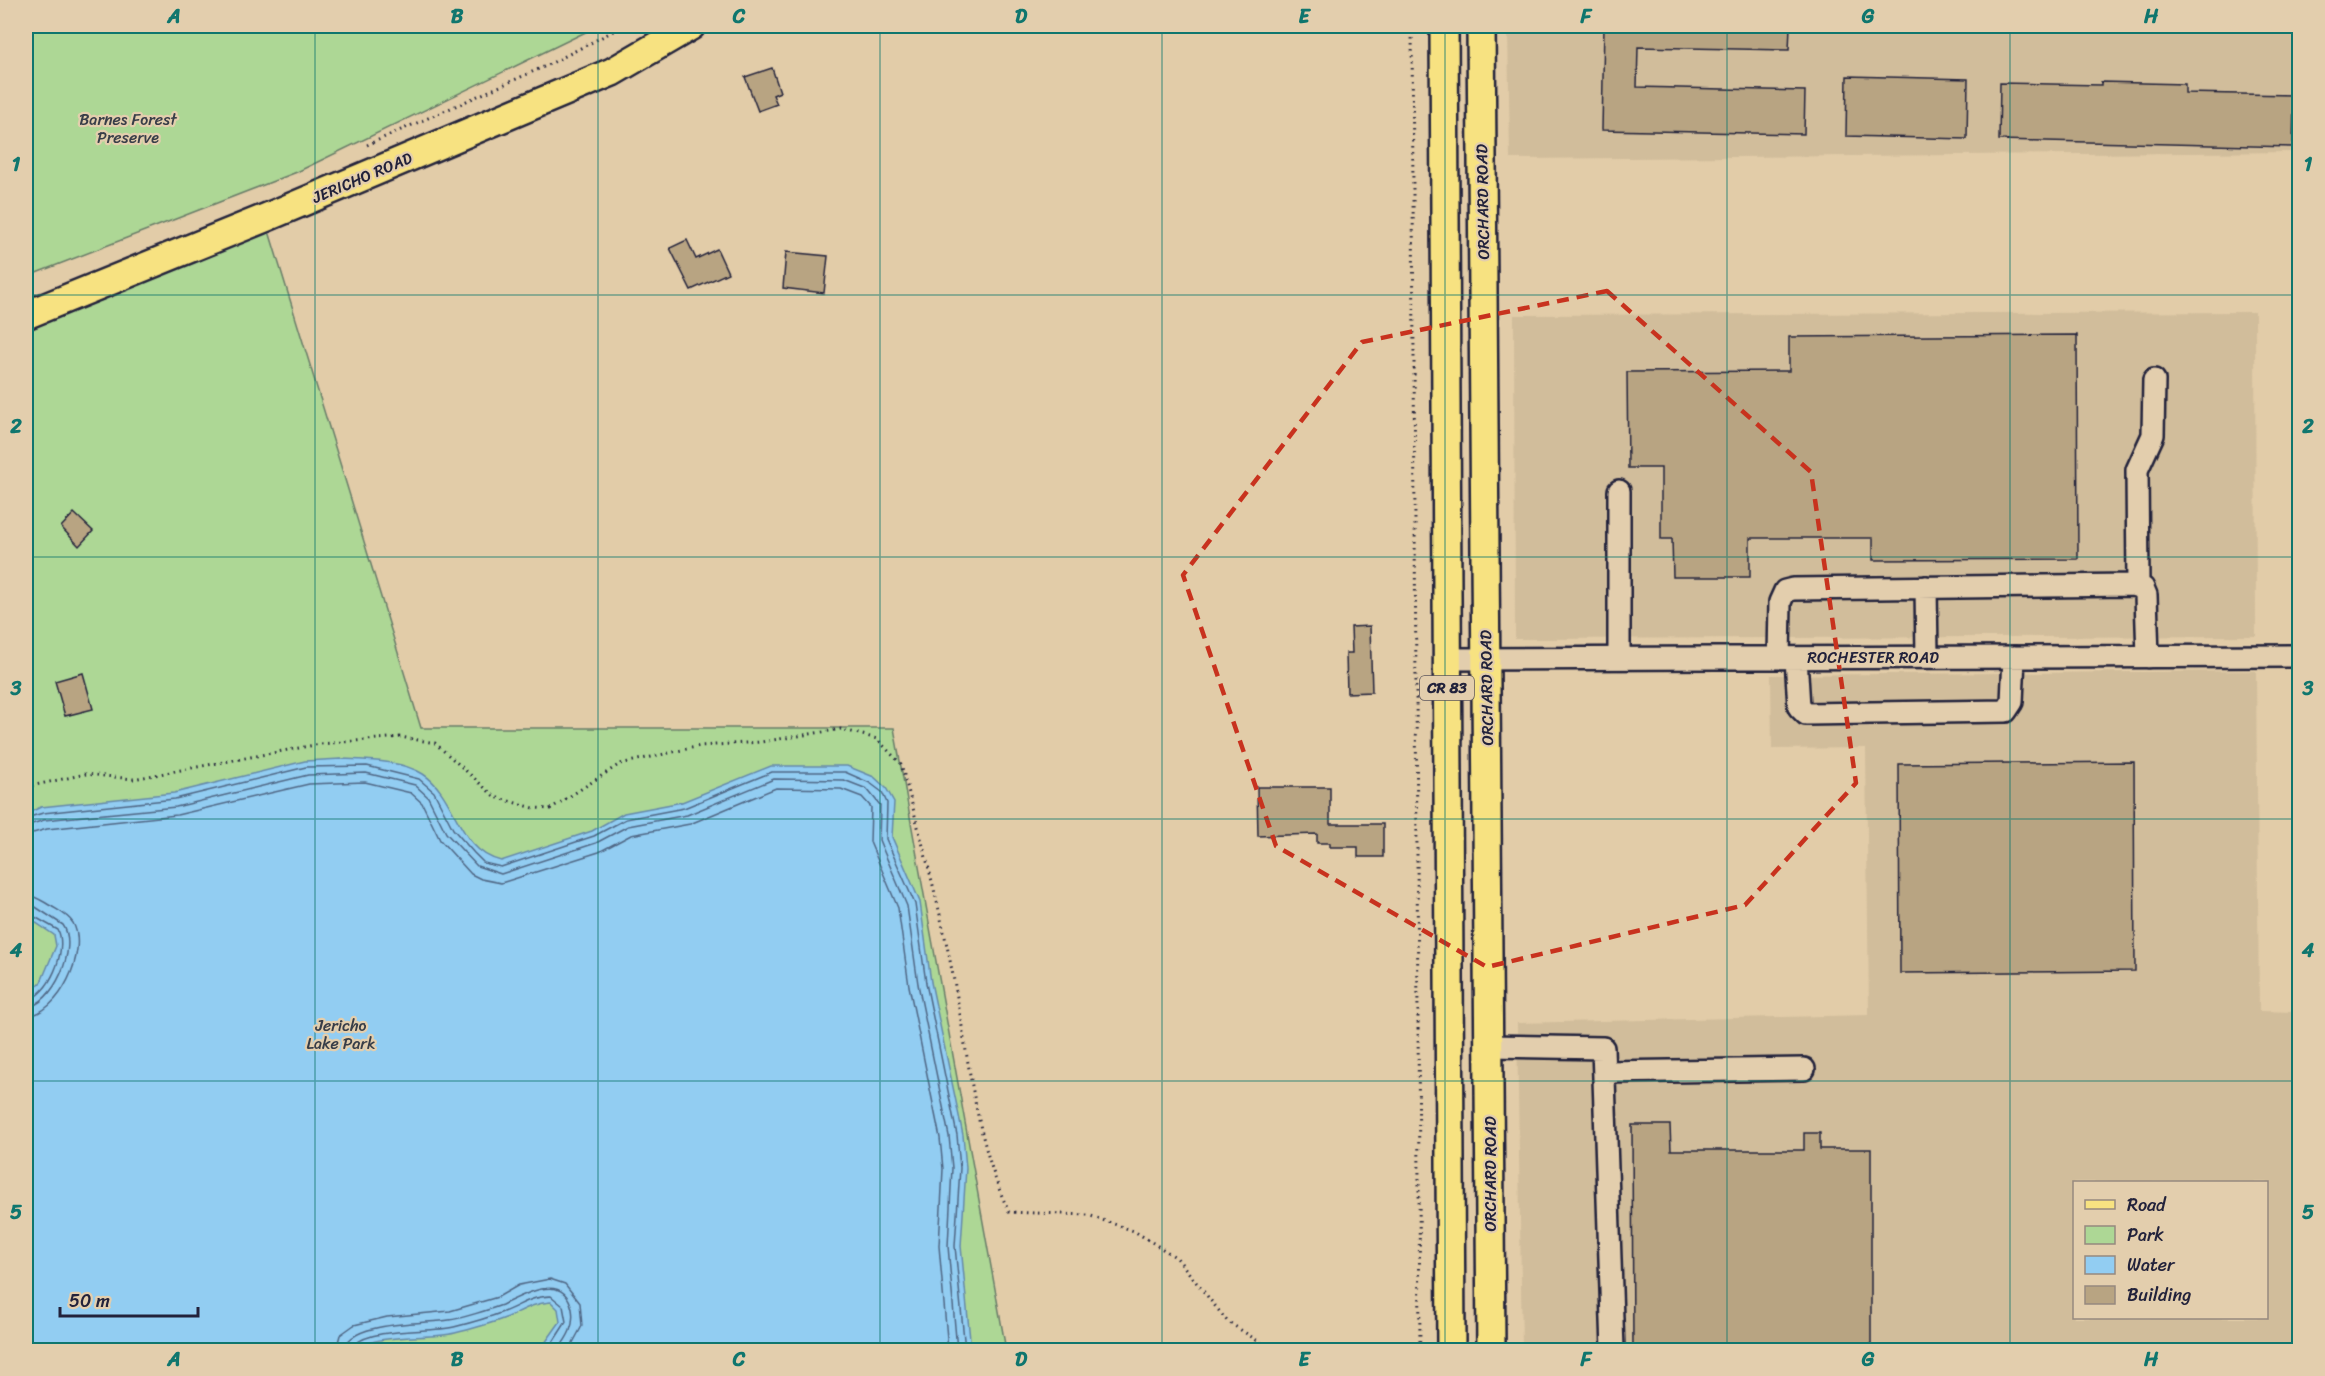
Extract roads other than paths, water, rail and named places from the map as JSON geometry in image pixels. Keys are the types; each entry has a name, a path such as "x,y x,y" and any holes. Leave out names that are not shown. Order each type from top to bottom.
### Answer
{"main road":[{"name":"JERICHO ROAD","path":"26,315 265,218 612,72 691,26"},
{"name":"CR 83","path":"1444,26 1451,1350"},
{"name":"ORCHARD ROAD","path":"1481,26 1491,1350"}],"street":[{"path":"2148,657 2146,595 2138,585 2137,470 2153,435 2154,380"},
{"path":"1619,491 1619,658"},
{"path":"2014,657 2013,702 2006,711 1806,714 1799,707 1788,658 1780,602 1785,591 2138,585"},
{"path":"1926,587 1927,657"},
{"name":"ROCHESTER ROAD","path":"1447,659 2300,656"},
{"path":"1490,1046 1603,1048 1613,1350"},
{"path":"1604,1072 1804,1069"}],"water":[{"name":"Jericho Lake Park","path":"341,759 394,763 423,774 443,795 475,846 486,855 501,861 592,831 624,813 682,802 771,766 847,766 874,777 886,788 894,802 892,837 920,902 931,982 963,1135 966,1168 961,1246 971,1350 540,1350 560,1322 558,1309 551,1302 533,1305 503,1319 461,1332 377,1341 365,1344 356,1350 26,1350 26,996 41,982 56,946 54,935 26,916 26,814 41,807 174,793 305,761"}],"park label":[{"name":"Barnes Forest Preserve","path":"128,128"}]}
